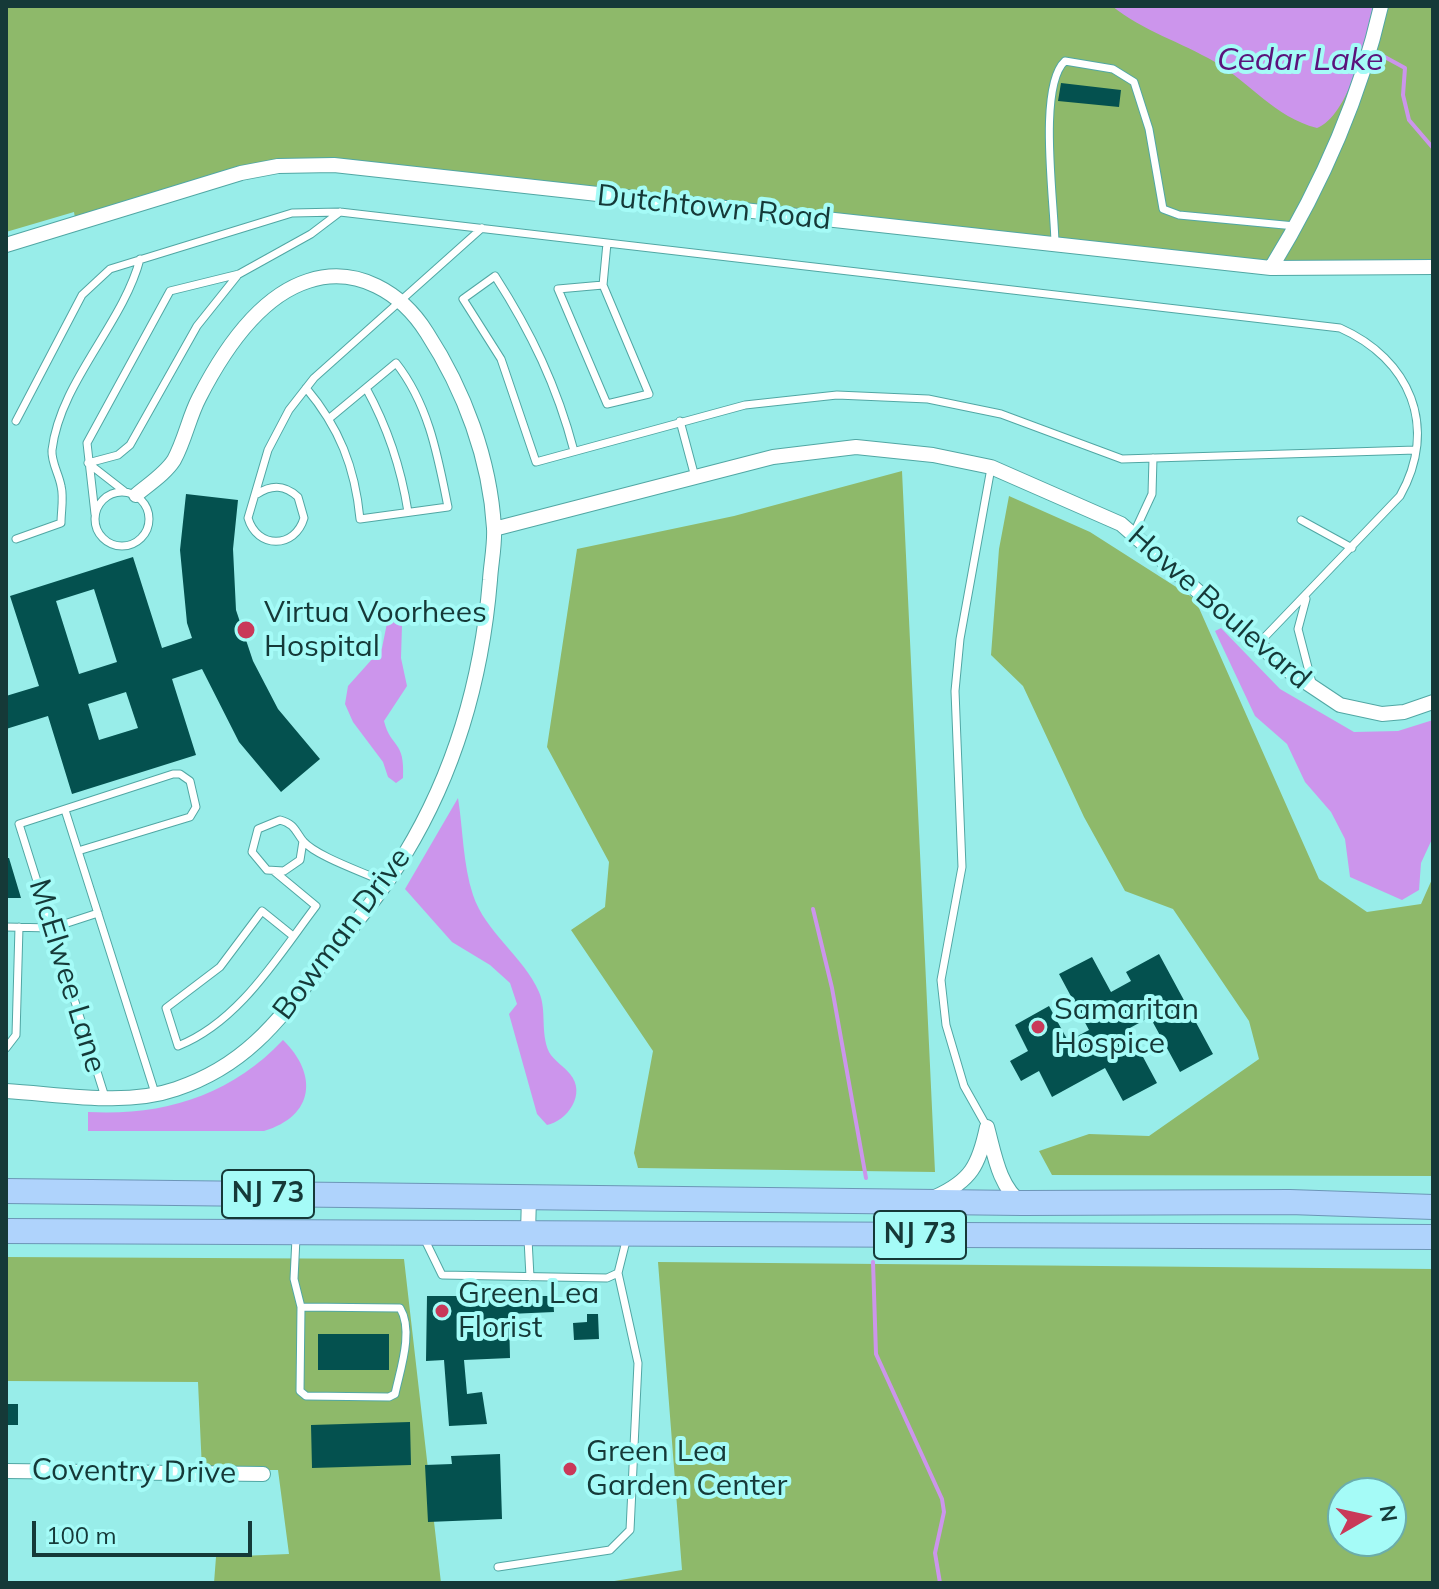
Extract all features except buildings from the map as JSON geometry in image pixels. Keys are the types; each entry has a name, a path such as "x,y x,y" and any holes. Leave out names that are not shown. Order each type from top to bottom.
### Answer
{"highway":[{"name":"NJ 73","path":"6,1191 1022,1203 1290,1202 1433,1207"},
{"name":"NJ 73","path":"6,1231 1433,1237"}],"street":[{"path":"1271,268 1297,226 1336,142 1371,47 1381,6"},
{"name":"Dutchtown Road","path":"6,245 241,173 278,166 334,165 1271,268 1433,267"},
{"name":"Bowman Drive","path":"6,1091 105,1097 155,1093 204,1079 235,1061 266,1036 386,883 431,806 468,712 486,628 494,529 467,407 438,349 413,311 365,280 337,276 309,280 265,306 233,343 199,398 173,460 130,493"},
{"name":"Howe Boulevard","path":"494,529 773,457 856,447 933,455 991,467 1121,524 1316,692 1340,705 1382,714 1404,712 1433,702"},
{"path":"928,1200 956,1188 980,1162 987,1127"},
{"path":"987,1127 1000,1172 1012,1196 1022,1203"},
{"path":"528,1233 529,1197"},
{"name":"Coventry Drive","path":"6,1471 263,1474"}],"lane":[{"path":"1055,245 1052,95 1058,67 1065,61 1113,69 1134,82 1149,129 1163,209 1179,215 1297,226"},
{"path":"88,463 146,504 150,517 147,530 134,543 121,546 108,542 99,533 88,463 87,443 170,291 239,274 311,234 340,212"},
{"path":"16,421 82,295 110,269 292,213 340,212 1340,328 1361,337 1398,370 1417,412 1420,432 1410,474 1400,496 1258,644"},
{"path":"257,494 275,486 293,492 304,513 297,533 279,542 259,536 248,518 268,450 289,410 306,388 482,228"},
{"path":"603,285 558,289 607,404 649,394 603,285 607,243"},
{"path":"16,539 61,523 62,488 51,454 55,437 72,393 134,283 140,259"},
{"path":"88,463 118,455 130,445 197,326 239,274"},
{"path":"574,451 545,364 529,330 495,276 463,299 501,359 536,462 745,405 805,396 928,399 1001,414 1122,459 1416,450"},
{"path":"306,388 331,417 349,460 360,519 448,507 433,434 407,376 396,363 331,417"},
{"path":"366,388 386,424 402,476 408,512"},
{"path":"680,421 695,477"},
{"path":"1133,535 1152,494 1153,458"},
{"path":"987,1127 964,1086 946,1025 941,980 962,867 955,691 957,665 991,467"},
{"path":"95,514 105,497 130,493"},
{"path":"1301,520 1327,531 1352,548"},
{"path":"1308,593 1299,621 1299,643 1316,692"},
{"name":"McElwee Lane","path":"105,1097 19,824 180,774 190,781 196,807 190,817 78,851 155,1093"},
{"path":"65,810 78,851"},
{"path":"293,936 262,911 220,967 166,1008 178,1046 193,1040 246,997 293,936 316,906 275,872 260,866 252,852 258,829 280,820 295,827 303,841 386,883"},
{"path":"275,872 293,867 300,860 303,841"},
{"path":"6,927 52,928 98,913"},
{"path":"6,1048 16,1035 19,927"},
{"path":"297,1232 294,1279 301,1307 300,1391 306,1396 389,1397 395,1394 404,1349 403,1314 400,1308 301,1307"},
{"path":"422,1232 442,1275 607,1278 618,1273"},
{"path":"528,1233 530,1277"},
{"path":"498,1567 610,1550 630,1530 638,1363 618,1273 628,1233"}],"green space":[{"path":"6,6 1433,6 1433,267 1271,268 278,166 76,224 74,212 6,232"},
{"path":"902,471 935,1172 638,1168 634,1153 653,1051 571,930 605,907 609,862 547,747 577,549 734,516"},
{"path":"1009,496 1090,532 1195,599 1319,879 1367,912 1421,904 1433,877 1433,1176 1052,1175 1039,1151 1089,1134 1149,1136 1259,1059 1249,1021 1173,909 1125,891 1084,817 1023,686 991,655 999,549"},
{"path":"6,1257 404,1259 441,1583 214,1583 216,1557 289,1554 278,1470 202,1470 198,1382 6,1381"},
{"path":"658,1262 1433,1269 1433,1583 602,1583 682,1570"}],"water":[{"name":"Cedar Lake","path":"1112,6 1375,6 1362,55 1347,92 1328,121 1317,128 1275,108 1215,62 1136,22"},
{"path":"395,621 402,625 401,658 407,686 384,721 402,757 403,778 396,783 388,777 383,762 353,722 345,704 348,686 382,648 387,623"},
{"path":"1221,628 1280,689 1354,732 1398,731 1433,720 1433,837 1421,863 1419,890 1402,900 1350,877 1345,839 1331,812 1305,782 1287,744 1255,716 1215,631"},
{"path":"458,798 465,859 473,895 486,921 532,979 543,1006 549,1052 575,1082 572,1106 561,1118 547,1125 537,1114 509,1014 517,1004 510,983 490,965 452,942 405,889"},
{"path":"283,1040 302,1066 306,1093 302,1105 281,1124 264,1131 88,1131 88,1112 143,1110 194,1098 241,1075"}],"waterway":[{"path":"1372,50 1405,68 1403,95 1409,120 1433,148"},
{"path":"813,909 832,988 866,1178"},
{"path":"873,1262 876,1354 942,1499 944,1512 935,1553 940,1583"}],"place":[{"name":"Virtua Voorhees Hospital","path":"246,630"},
{"name":"Samaritan Hospice","path":"1038,1027"},
{"name":"Green Lea Florist","path":"442,1311"},
{"name":"Green Lea Garden Center","path":"570,1469"}]}
